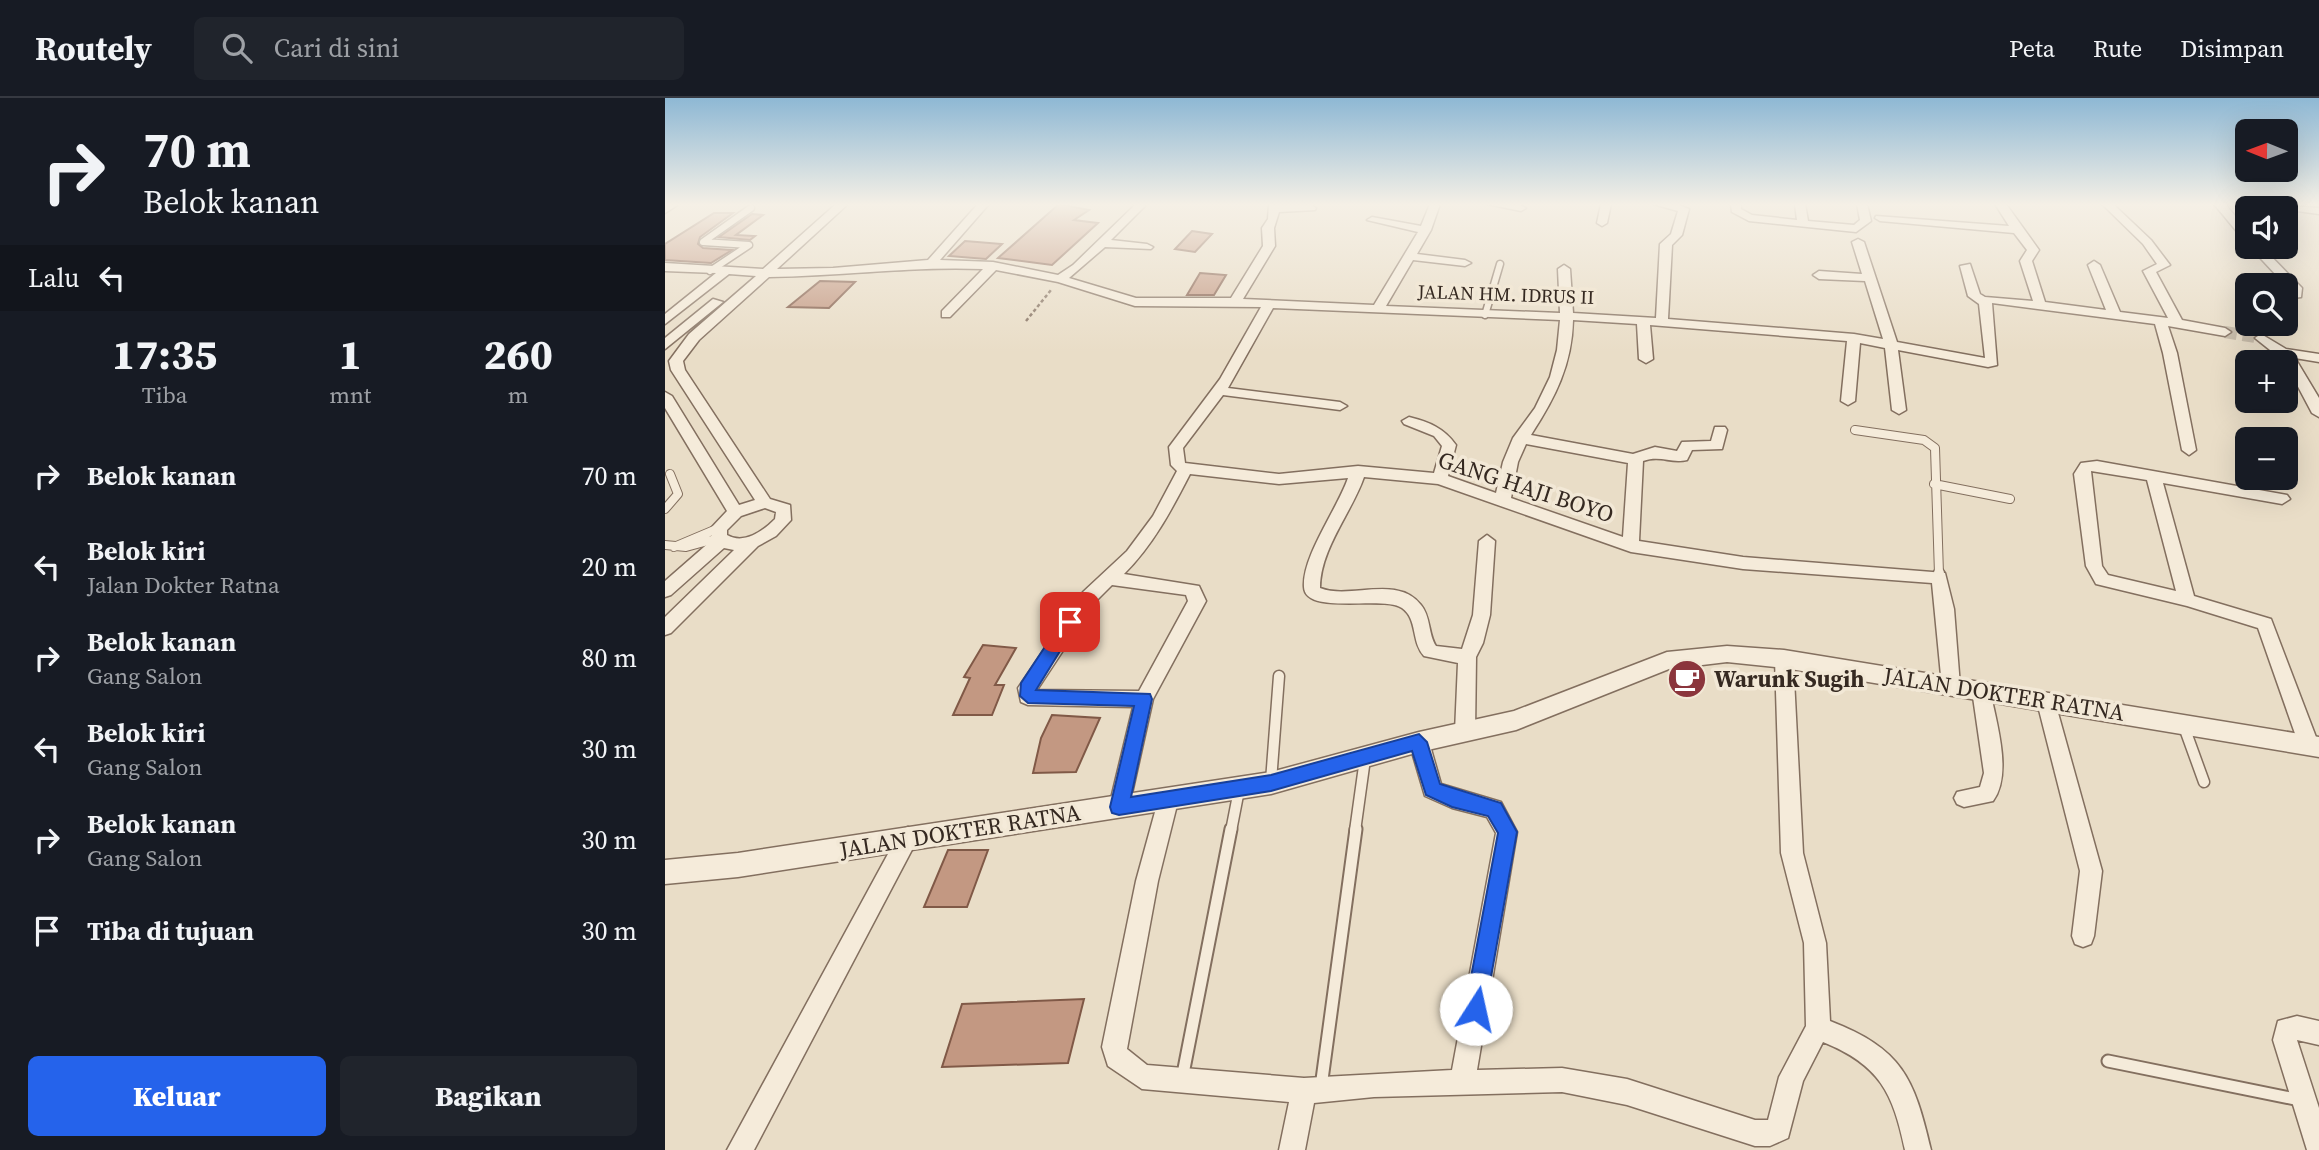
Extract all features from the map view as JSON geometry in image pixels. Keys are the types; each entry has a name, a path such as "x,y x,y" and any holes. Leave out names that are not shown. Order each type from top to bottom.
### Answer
{"street":[{"path":"665,345 776,253"},
{"path":"765,503 678,370 677,361 694,337 790,253"},
{"path":"932,263 941,253"},
{"path":"1060,279 1091,253"},
{"path":"1235,302 1265,253"},
{"path":"1379,307 1411,253"},
{"path":"1662,322 1666,253"},
{"path":"1861,253 1891,345 1899,410"},
{"path":"2031,253 2027,261 2040,305"},
{"path":"2155,253 2164,265 2148,271 2177,323"},
{"path":"1409,256 1465,263"},
{"path":"2267,259 2281,273"},
{"name":"JALAN HM. IDRUS II","path":"665,267 769,273 833,272 932,263 993,266 1060,279 1135,302 1379,307 1485,315 1568,315 1643,320 1854,338 1992,362 1985,302"},
{"path":"1966,265 1974,296 1985,302 1990,299 2040,305 2225,332"},
{"path":"2094,265 2115,316"},
{"path":"946,314 993,266"},
{"path":"1503,499 1509,464 1520,438 1556,379 1567,345 1568,315 1564,269"},
{"path":"665,320 725,272"},
{"path":"1819,275 1869,278"},
{"path":"1144,699 1028,696 1027,688 1070,622 1133,555 1160,518 1185,469 1178,465 1176,447 1220,391 1252,340 1269,304"},
{"path":"1643,320 1646,359"},
{"path":"2160,321 2189,450"},
{"path":"2268,336 2272,344 2302,376 2319,413"},
{"path":"1848,401 1854,338"},
{"path":"2272,344 2319,358"},
{"path":"1220,391 1340,406"},
{"path":"665,396 735,512"},
{"path":"1409,421 1446,439 1450,445 1440,479"},
{"path":"1520,438 1636,459 1655,452 1682,457 1687,445 1717,446 1720,430"},
{"path":"1631,546 1636,459"},
{"path":"2282,499 2097,466 2084,469 2094,566 2102,580 2114,585 2187,600 2265,624 2314,746"},
{"name":"GANG HAJI BOYO","path":"1185,469 1296,480 1358,471 1440,479 1631,546 1743,563 1939,578"},
{"path":"1358,471 1349,498 1331,525 1312,581 1312,591 1325,595 1374,596 1408,603 1419,615 1425,645 1429,651 1467,657"},
{"path":"2154,476 2187,600"},
{"path":"665,591 720,536 735,512 765,503 784,509 783,520 771,533 752,542 735,544 720,536"},
{"path":"1465,732 1467,657 1479,640 1482,625 1487,541"},
{"path":"665,628 752,542"},
{"path":"1109,578 1193,590 1197,601 1144,699 1119,807"},
{"path":"1939,578 1945,608 1951,686"},
{"name":"JALAN DOKTER RATNA","path":"665,872 750,863 908,837 1168,801 1271,783 1419,742 1516,720 1626,674 1667,661 1727,654 1784,659 2182,722 2314,746"},
{"path":"1168,801 1147,881 1114,1047 1117,1057 1142,1077 1312,1089 1562,1080 1660,1101 1744,1131 1770,1133 1779,1129 1791,1077 1818,1028 1815,943 1792,853 1784,659"},
{"path":"1964,798 1986,795 1993,787 1994,773 1980,690"},
{"path":"2046,702 2091,871 2083,936"},
{"path":"1419,742 1432,790 1452,799 1494,809 1507,832 1462,1084"},
{"path":"740,1150 908,837"},
{"path":"1818,1028 1863,1048 1881,1060 1896,1078 1910,1111 1918,1150"},
{"path":"2319,1033 2297,1028 2287,1030 2285,1040 2319,1147"},
{"path":"1292,1150 1312,1089"}],"lane":[{"path":"709,271 736,253"},
{"path":"1485,315 1500,264"},
{"path":"1855,430 1930,443 1935,448 1934,484 1939,578"},
{"path":"665,509 678,494 670,474"},
{"path":"1934,484 2010,499"},
{"path":"669,546 686,548 720,536"},
{"path":"1271,783 1279,676"},
{"path":"2182,722 2204,782"},
{"path":"1312,1089 1365,759"},
{"path":"1182,1079 1239,789"},
{"path":"2108,1061 2305,1102"}],"path":[{"path":"1026,321 1060,279"}],"building":[{"path":"665,253 727,253 711,263 665,260"},
{"path":"952,253 992,253 986,259 949,256"},
{"path":"1004,253 1065,253 1052,265 998,258"},
{"path":"1200,273 1226,275 1214,295 1187,295"},
{"path":"820,281 855,282 829,308 788,307"},
{"path":"983,645 1016,648 995,685 1004,685 992,715 953,715 970,678 964,677"},
{"path":"1052,715 1100,718 1076,772 1033,773 1041,738"},
{"path":"948,850 988,850 967,907 924,907"},
{"path":"1084,999 1068,1063 942,1067 962,1004"}],"tunnel":[{"path":"2225,332 2261,338"}],"place":[{"name":"Warunk Sugih","path":"1687,679"}],"route":[{"path":"1070,622 1027,688 1028,696 1144,699 1119,807 1271,783 1419,742 1432,790 1452,799 1494,809 1502,818 1507,832 1476,1009"}]}
